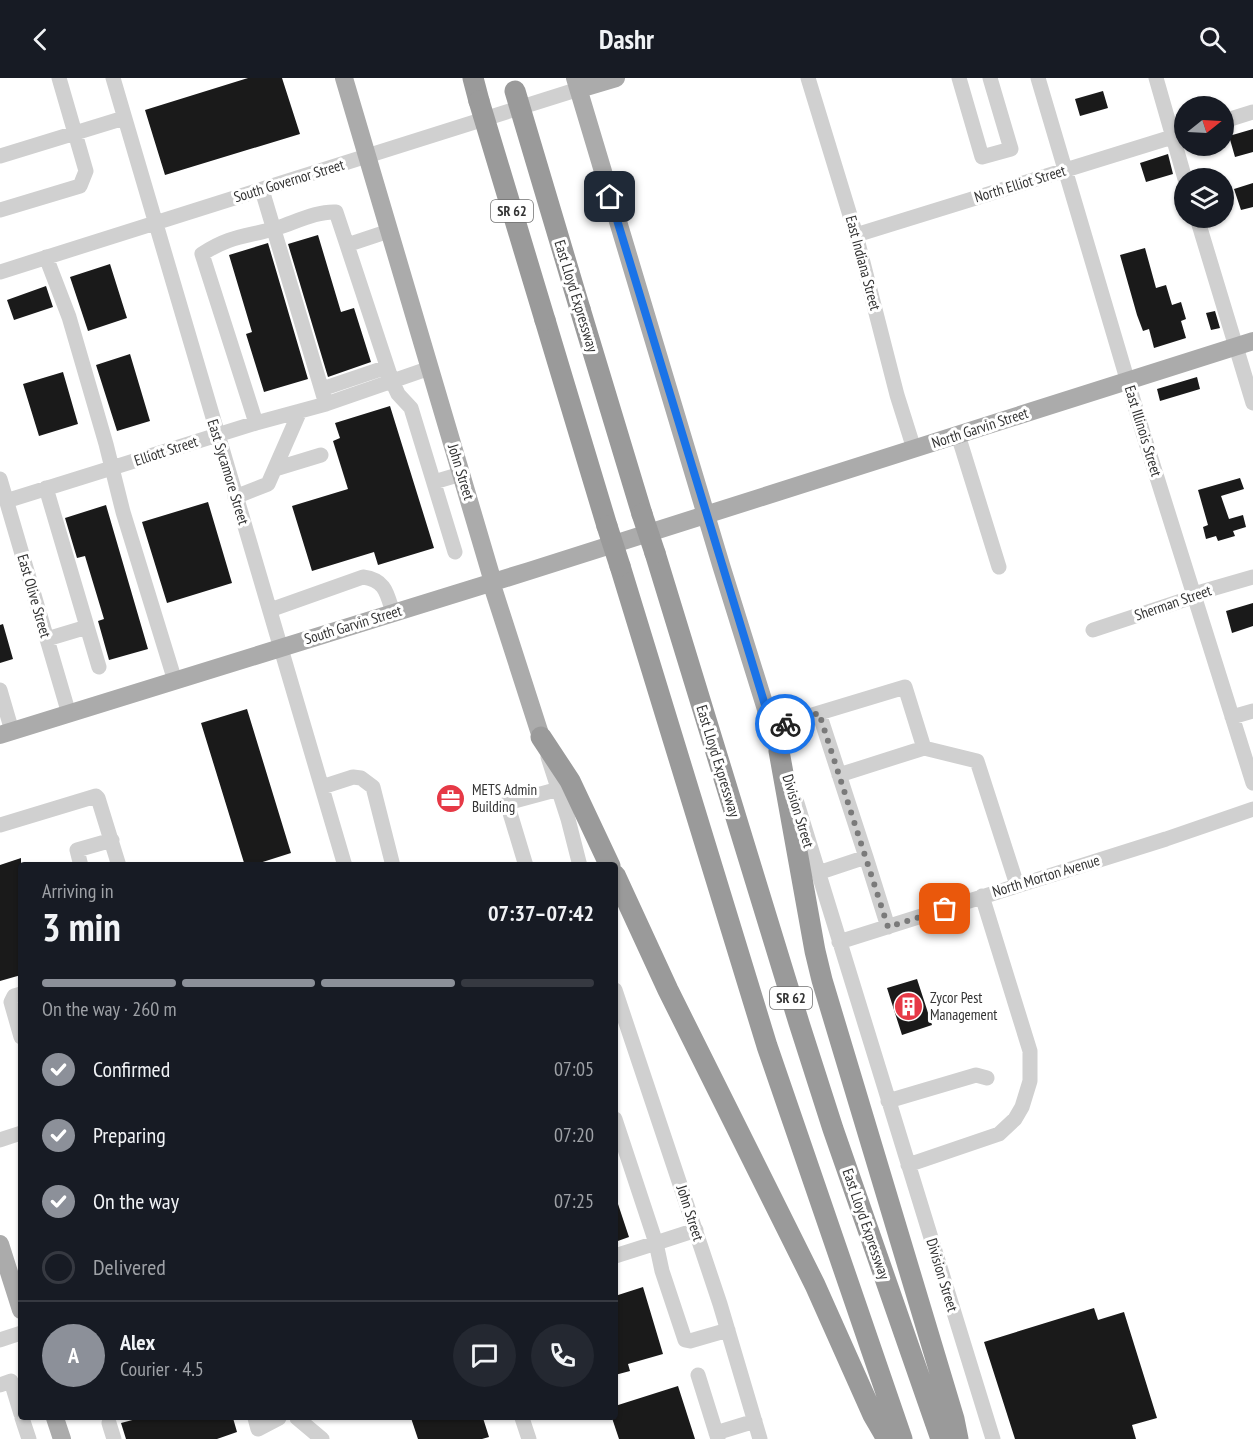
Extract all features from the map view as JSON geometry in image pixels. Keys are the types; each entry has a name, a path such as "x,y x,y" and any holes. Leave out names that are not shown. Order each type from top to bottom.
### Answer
{"highway":[{"name":"SR 62","path":"473,78 607,526 767,1046 902,1439"},
{"name":"East Lloyd Expressway","path":"513,84 760,902 809,1055 941,1439"},
{"path":"540,737 570,781 608,862"},
{"path":"779,751 822,980 954,1419 958,1439"},
{"path":"618,882 668,990 815,1285 873,1415 887,1439"}],"main road":[{"name":"John Street","path":"344,78 494,582 493,588 540,737"},
{"path":"577,84 616,78"},
{"name":"Division Street","path":"577,84 779,751"},
{"name":"North Garvin Street","path":"707,514 1253,341"},
{"name":"South Garvin Street","path":"6,733 707,514"},
{"path":"0,1244 18,1301"},
{"path":"56,1420 62,1439"}],"street":[{"path":"0,210 80,186 86,171 59,78"},
{"name":"East Sycamore Street","path":"112,78 344,862"},
{"name":"East Indiana Street","path":"808,78 855,235 897,395 914,449"},
{"path":"959,78 982,157 1011,149 990,78"},
{"name":"East Illinois Street","path":"1038,78 1127,381 1253,783"},
{"path":"1156,78 1174,120"},
{"name":"South Governor Street","path":"0,272 368,156 577,84"},
{"path":"1234,118 1253,112"},
{"path":"0,156 124,118"},
{"name":"North Elliot Street","path":"855,235 1174,136"},
{"path":"262,190 324,396"},
{"path":"256,423 202,254 220,242 247,233 274,228 327,212 336,212 390,374 398,394 411,408 455,552"},
{"path":"1200,228 1253,403"},
{"path":"347,245 389,231"},
{"path":"46,257 69,317 106,444 111,469 175,681"},
{"name":"Elliott Street","path":"6,501 300,411 324,396 390,374 430,368"},
{"path":"235,497 268,484 300,411"},
{"path":"958,435 999,567"},
{"path":"275,469 321,455"},
{"path":"434,482 461,474"},
{"name":"East Olive Street","path":"0,479 69,714"},
{"path":"46,488 99,667"},
{"name":"Sherman Street","path":"1093,630 1190,598 1194,594 1253,577"},
{"path":"270,610 363,578 374,578 384,587 393,613"},
{"path":"46,639 87,627"},
{"path":"772,728 905,687 924,748"},
{"path":"0,690 6,733"},
{"path":"1232,717 1253,711"},
{"path":"819,713 888,927"},
{"name":"John Street","path":"540,737 559,789 579,862"},
{"path":"839,775 924,748 977,761 1017,885"},
{"name":"Division Street","path":"779,751 993,1439"},
{"path":"322,787 352,777 361,778 373,787 392,862"},
{"path":"525,862 507,803 559,789"},
{"path":"0,825 96,796 118,862"},
{"name":"North Morton Avenue","path":"839,942 1166,839 1253,809"},
{"path":"80,862 76,850 112,840"},
{"path":"818,873 866,857"},
{"path":"908,1165 999,1134 1016,1119 1030,1081 1030,1052 982,897"},
{"path":"18,995 14,996 11,1002 18,1026"},
{"name":"John Street","path":"618,999 696,1230 760,1439"},
{"path":"888,1101 976,1075 987,1078"},
{"path":"618,1128 685,1340 690,1341 728,1330"},
{"path":"0,1140 18,1134"},
{"path":"618,1255 696,1230"},
{"path":"0,1340 18,1334"},
{"path":"698,1375 717,1436 755,1421"},
{"path":"0,1385 11,1381 18,1403"},
{"path":"23,1420 29,1439"},
{"path":"258,1429 275,1420"},
{"path":"299,1420 322,1439"},
{"path":"523,1420 529,1439"},
{"path":"109,1423 114,1439"}],"building":[{"path":"248,78 282,78 300,134 165,175 145,110"},
{"path":"1103,91 1108,108 1080,116 1075,99"},
{"path":"1253,129 1253,152 1235,157 1234,135"},
{"path":"1168,154 1173,174 1146,182 1140,163"},
{"path":"1253,183 1253,207 1241,210 1234,189"},
{"path":"318,235 341,312 354,308 371,362 328,377 288,244"},
{"path":"268,243 308,379 264,392 246,334 252,332 229,255"},
{"path":"1145,248 1156,288 1166,285 1172,305 1181,302 1186,319 1181,321 1186,338 1154,348 1149,329 1143,331 1137,315 1120,255"},
{"path":"110,264 127,318 88,331 70,277"},
{"path":"46,286 53,307 14,320 7,300"},
{"path":"1215,311 1220,328 1211,330 1206,313"},
{"path":"130,354 150,421 117,431 96,365"},
{"path":"63,372 78,424 39,436 23,384"},
{"path":"1197,377 1200,389 1160,401 1157,389"},
{"path":"390,406 434,548 378,565 374,552 312,571 292,506 348,489 333,441 340,438 335,423"},
{"path":"1240,478 1244,489 1221,496 1229,519 1243,515 1246,527 1233,531 1235,536 1218,541 1216,536 1206,539 1203,527 1208,525 1198,490"},
{"path":"208,502 232,583 167,603 142,522"},
{"path":"106,505 148,649 109,660 98,621 104,619 85,556 77,558 65,518"},
{"path":"1253,603 1253,626 1232,633 1226,611"},
{"path":"3,624 13,659 0,663 0,625"},
{"path":"247,709 291,853 263,862 244,862 201,723"},
{"path":"21,858 21,862 18,862 18,976 0,981 0,865"},
{"name":"Zycor Pest Management","path":"917,979 932,1025 902,1035 887,988"},
{"path":"618,1204 629,1237 618,1241"},
{"path":"643,1287 663,1354 628,1364 630,1371 618,1374 618,1295"},
{"path":"1094,1308 1098,1320 1124,1312 1157,1418 1132,1425 1136,1439 1015,1439 984,1342"},
{"path":"678,1386 695,1439 619,1439 613,1420 618,1420 618,1405"},
{"path":"132,1420 234,1420 237,1432 217,1439 126,1439 121,1423"},
{"path":"412,1420 484,1420 489,1437 482,1439 418,1439"}],"way so far":[{"path":"785,724 819,713 888,927 945,909"}],"place":[{"name":"METS Admin Building","path":"451,799"},
{"name":"Zycor Pest Management","path":"909,1007"}],"route":[{"path":"610,197 772,728 785,724"}]}
